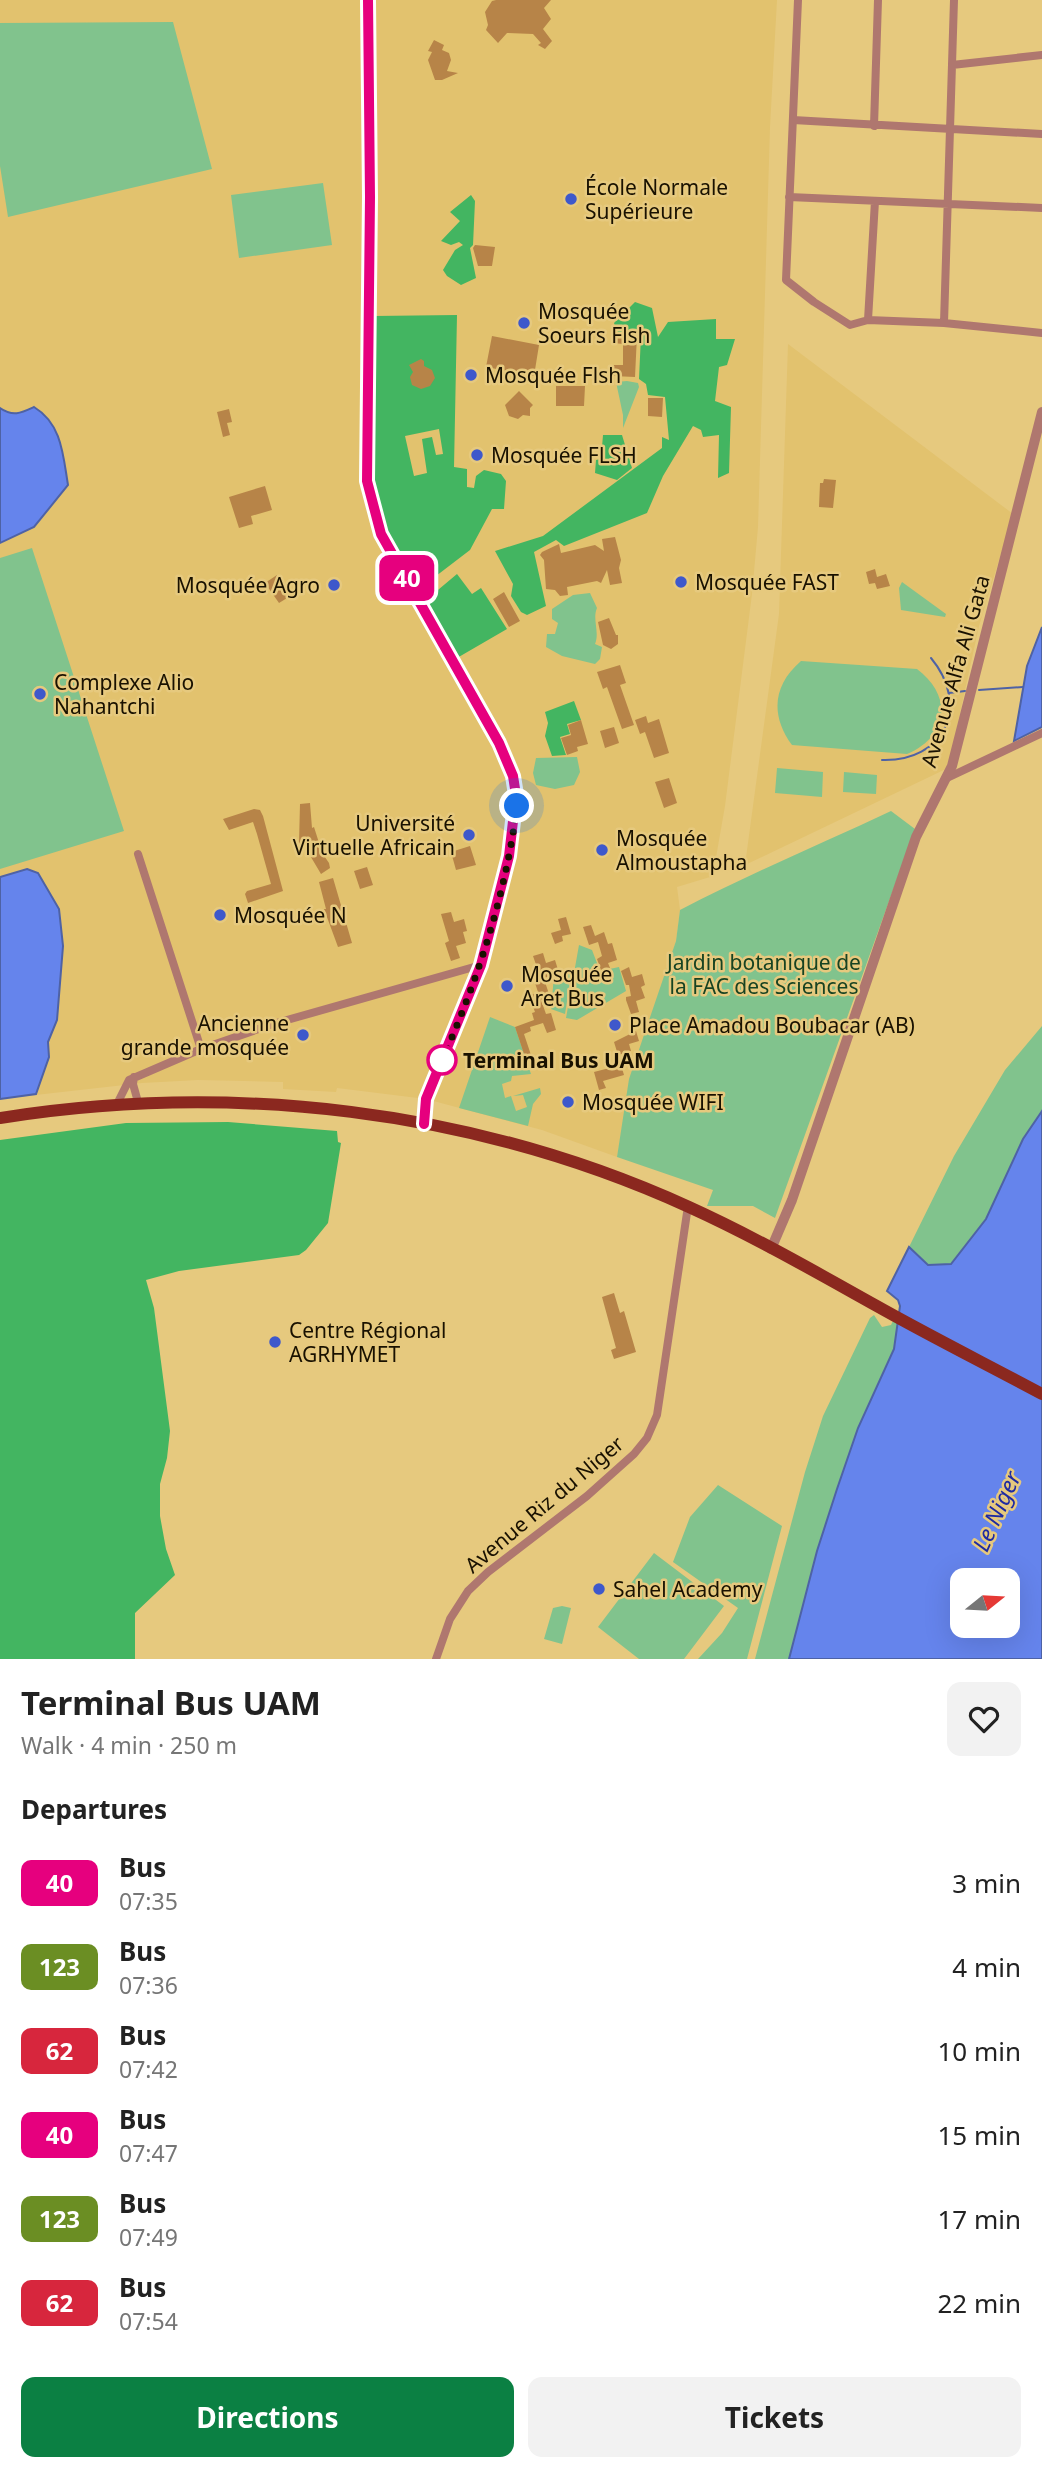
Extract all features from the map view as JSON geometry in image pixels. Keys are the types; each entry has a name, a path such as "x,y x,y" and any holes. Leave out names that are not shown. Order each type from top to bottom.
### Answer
{"main road":[{"path":"0,1118 138,1102 260,1103 346,1111 424,1124 540,1151 688,1206 1042,1394"}],"street":[{"path":"368,0 370,197 367,481 380,531 466,681 513,776 517,806 481,965 426,1099 424,1124"},
{"path":"797,0 786,280 850,325 868,320 944,323 1042,333"},
{"path":"874,126 878,0"},
{"path":"944,323 954,0"},
{"path":"952,65 1042,55"},
{"path":"793,120 1042,134"},
{"path":"789,197 1042,208"},
{"path":"868,320 875,201"},
{"name":"Avenue Alfa Ali Gata","path":"771,1249 792,1200 916,837 952,765 989,629 1042,412"},
{"path":"945,779 1042,733"},
{"path":"138,854 201,1049"},
{"path":"117,1104 129,1080 201,1049 273,1024 481,965"},
{"path":"134,1077 138,1102"},
{"name":"Avenue Riz du Niger","path":"436,1659 450,1619 468,1591 488,1572 597,1488 647,1438 657,1415 688,1206"}],"shaded area":[{"path":"0,0 777,0 770,127 758,527 725,806 714,869 710,877 677,887 680,910 676,941 626,1105 617,1157 542,1130 426,1099 337,1088 336,1092 283,1089 283,1082 198,1080 142,1083 0,1099"},
{"path":"788,344 1013,514 979,626 948,768 745,865 779,614"}],"green space":[{"path":"173,22 212,169 8,217 0,166 0,23"},
{"path":"323,183 332,245 239,258 231,195"},
{"path":"471,195 475,201 473,245 470,248 476,278 461,285 443,270 455,250 463,245 459,242 451,245 441,241 460,221 450,212"},
{"path":"635,302 652,308 658,337 668,322 716,319 716,339 735,339 727,365 719,367 715,401 731,407 729,473 718,478 719,435 703,437 701,430 693,426 663,476 647,513 564,546 556,540 534,552 546,606 527,615 521,612 511,596 513,584 495,551 543,536 662,448 662,437 669,440 665,397 648,395 646,384 639,379 641,335 617,333 614,323"},
{"path":"457,315 454,467 467,469 467,487 474,488 476,476 484,470 501,474 506,481 504,509 492,509 470,550 419,589 385,528 372,486 374,316","holes":["439,429 443,454 436,455 432,437 422,439 427,473 414,476 405,436"]},
{"path":"616,382 638,383 639,387 623,428"},
{"path":"603,435 622,435 632,468 617,480 595,473 596,460 601,459"},
{"name":"Complexe Alio Nahantchi","path":"32,548 124,831 0,869 0,558"},
{"path":"457,574 472,594 481,588 507,629 457,658 426,600"},
{"path":"902,582 946,614 945,617 901,610 899,588"},
{"path":"590,593 597,608 595,644 602,647 600,659 595,664 562,656 546,647 547,634 555,634 558,623 552,619 552,609 573,595"},
{"path":"801,661 917,669 937,691 941,703 938,726 931,737 907,754 792,745 780,723 778,701 785,680"},
{"path":"574,701 581,720 567,724 570,734 560,737 566,755 552,756 545,736 548,723 545,712"},
{"path":"577,757 580,772 574,785 555,789 536,785 533,773 536,758"},
{"path":"777,768 823,772 822,797 775,793"},
{"path":"844,772 877,775 876,794 843,792"},
{"name":"Jardin botanique de la FAC des Sciences","path":"891,811 915,829 775,1218 753,1206 707,1206 713,1190 617,1157 629,1079 676,941 680,910"},
{"path":"579,945 592,950 600,971 619,967 626,991 577,1020 566,1018"},
{"path":"572,969 565,1014 551,1009 554,976"},
{"path":"490,1017 515,1027 531,1074 512,1076 511,1081 502,1084 505,1098 511,1096 516,1111 527,1107 523,1095 513,1096 540,1088 541,1094 533,1104 528,1126 459,1108"},
{"path":"1042,1026 1042,1111 1023,1139 986,1219 951,1264 928,1265 909,1247 954,1156 1005,1070"},
{"path":"228,1122 337,1131 338,1142 341,1143 328,1223 299,1255 179,1271 146,1280 154,1308 170,1431 160,1484 160,1516 166,1549 175,1575 135,1613 135,1659 0,1659 0,1140 126,1123"},
{"path":"874,1315 882,1327 891,1325 893,1321 898,1324 894,1349 858,1428 817,1551 789,1659 755,1659 805,1472 823,1416 870,1318"},
{"path":"718,1485 782,1526 747,1659 698,1659 722,1633 738,1608 673,1562 690,1517"},
{"path":"654,1553 724,1606 684,1659 639,1659 598,1627"},
{"path":"553,1608 571,1608 562,1644 544,1639"}],"water":[{"path":"34,407 56,431 68,485 34,527 0,543 0,408 17,413"},
{"path":"1042,627 1042,727 1014,741 1027,666"},
{"path":"27,869 38,873 59,909 63,946 57,1020 48,1042 49,1057 36,1094 0,1099 0,877"},
{"name":"Le Niger","path":"1042,1111 1042,1659 789,1659 817,1551 837,1489 858,1428 894,1349 900,1306 898,1300 887,1291 909,1247 928,1265 951,1264 986,1219 1023,1139"}],"building":[{"path":"551,0 544,8 551,19 543,29 552,41 545,49 538,45 541,43 533,34 507,33 498,43 486,30 488,25 485,12 492,1"},
{"path":"434,40 444,45 442,50 449,53 451,60 447,71 458,73 435,80 428,60 432,52 428,51"},
{"path":"475,245 495,247 492,266 478,266 473,248"},
{"path":"614,334 637,335 635,377 613,376 613,365 623,365 623,344 614,343"},
{"path":"492,336 539,345 534,376 486,367"},
{"path":"421,359 424,366 432,370 435,378 430,386 421,389 412,385 410,377 413,372 409,365"},
{"path":"556,386 585,386 584,406 556,406"},
{"path":"519,391 533,405 530,408 530,416 523,415 518,419 509,416 505,405"},
{"path":"648,398 663,398 662,417 648,416"},
{"path":"229,409 232,422 227,423 230,435 223,437 217,412"},
{"path":"824,479 836,480 833,508 819,507 820,483 823,483"},
{"path":"265,486 272,510 251,516 253,524 239,528 229,497"},
{"path":"615,537 621,560 619,568 622,583 610,585 607,570 601,583 597,581 567,587 568,595 560,596 555,590 546,589 544,560 540,555 542,552 559,544 561,553 595,545 604,551 602,539"},
{"path":"875,569 877,577 886,574 890,586 877,589 875,583 869,584 866,572"},
{"path":"277,575 292,595 279,603 265,583"},
{"path":"504,592 520,621 509,627 493,599"},
{"path":"609,618 618,635 618,644 611,649 603,645 598,622"},
{"path":"620,665 626,683 620,685 634,725 622,729 607,687 603,689 597,672"},
{"path":"646,716 648,723 659,719 669,753 654,758 645,732 640,734 635,720"},
{"path":"581,720 588,744 577,747 578,751 567,755 561,738 571,735 568,725"},
{"path":"614,727 619,743 605,748 600,731"},
{"path":"669,778 677,803 664,808 655,782"},
{"path":"310,803 312,828 314,827 320,846 318,847 330,868 321,874 305,847 299,843 300,804"},
{"path":"254,809 260,810 263,816 283,891 248,903 245,894 247,891 271,884 257,834 253,822 229,830 223,819"},
{"path":"470,846 476,865 456,870 451,852"},
{"path":"367,867 373,885 360,889 354,871"},
{"path":"333,878 352,943 338,947 324,909 319,882"},
{"path":"451,912 454,922 464,919 467,931 463,932 466,943 456,946 460,958 451,961 445,943 449,941 441,914"},
{"path":"566,917 571,934 562,936 563,941 555,944 551,933 561,930 558,919"},
{"path":"591,925 595,936 604,932 608,944 612,943 617,960 608,963 610,968 601,970 597,959 602,956 598,942 589,945 583,927"},
{"path":"543,953 546,963 555,960 559,973 541,979 533,956"},
{"path":"629,967 632,977 642,974 645,985 641,987 645,998 636,1001 639,1012 631,1014 626,1000 626,997 631,996 629,985 626,985 621,971"},
{"path":"544,979 550,997 541,1000 546,1014 551,1013 556,1030 547,1033 543,1023 530,1027 531,1031 524,1034 531,1055 525,1057 515,1027 534,1020 532,1013 535,1012 529,996 538,992 535,983"},
{"path":"636,1031 639,1041 629,1044 631,1051 618,1055 614,1042"},
{"path":"621,1065 624,1075 603,1081 606,1088 599,1090 594,1072"},
{"path":"614,1293 620,1313 624,1311 636,1352 614,1359 611,1350 616,1348 602,1297"}],"waterway":[{"path":"882,760 904,758 921,752 935,741 945,728 949,712 949,694 943,676 931,658"},
{"path":"979,690 1023,687"},
{"path":"949,693 965,691"}],"bus line":[{"name":"40","path":"368,0 370,197 367,481 380,531 499,743 513,776 517,806 509,856 481,965 426,1099 424,1124"}],"place":[{"name":"École Normale Supérieure","path":"571,199"},
{"name":"Mosquée Soeurs Flsh","path":"524,323"},
{"name":"Mosquée Flsh","path":"471,375"},
{"name":"Mosquée FLSH","path":"477,455"},
{"name":"Mosquée FAST","path":"681,582"},
{"name":"Mosquée Agro","path":"334,585"},
{"name":"Complexe Alio Nahantchi","path":"40,694"},
{"name":"Université Virtuelle Africain","path":"469,835"},
{"name":"Mosquée Almoustapha","path":"602,850"},
{"name":"Mosquée N","path":"220,915"},
{"name":"Mosquée Aret Bus","path":"507,986"},
{"name":"Place Amadou Boubacar (AB)","path":"615,1025"},
{"name":"Ancienne grande mosquée","path":"303,1035"},
{"name":"Terminal Bus UAM","path":"442,1060"},
{"name":"Mosquée WIFI","path":"568,1102"},
{"name":"Centre Régional AGRHYMET","path":"275,1342"},
{"name":"Sahel Academy","path":"599,1589"}],"route":[{"path":"442,1060 481,965 509,856 517,806"}]}
